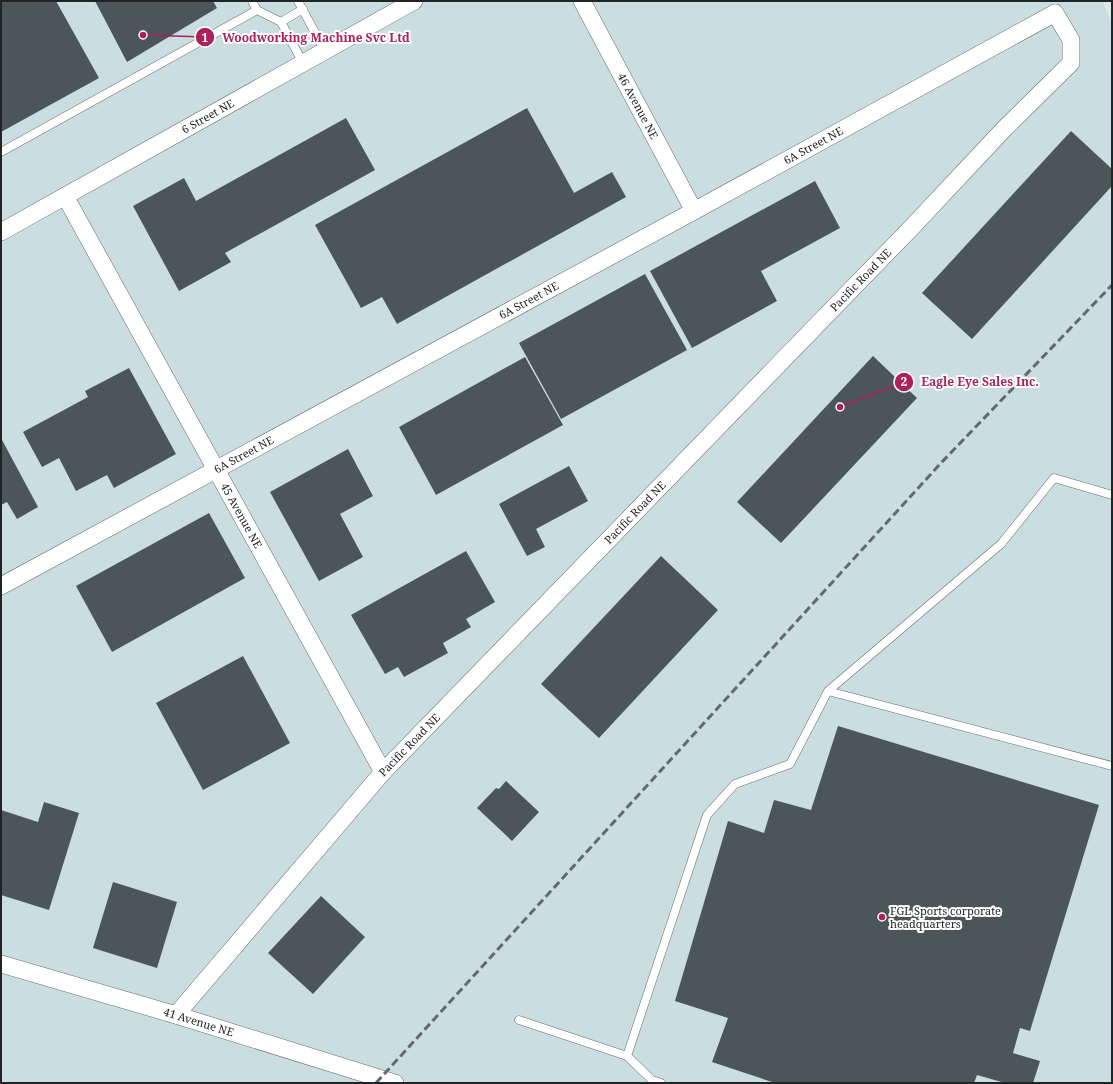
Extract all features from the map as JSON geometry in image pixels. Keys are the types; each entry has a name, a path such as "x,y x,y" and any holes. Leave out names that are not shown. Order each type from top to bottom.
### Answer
{"street":[{"name":"6 Street NE","path":"1,232 414,1"},
{"name":"46 Avenue NE","path":"582,1 694,211"},
{"name":"6A Street NE","path":"1,586 694,211 1056,7"},
{"name":"Pacific Road NE","path":"176,1015 384,772 913,226 1004,129 1071,63 1071,40 1056,7"},
{"name":"45 Avenue NE","path":"65,196 384,772"},
{"name":"41 Avenue NE","path":"1,964 176,1015 396,1083"}],"lane":[{"path":"252,1 257,10 281,22 303,63"},
{"path":"298,1 325,51"},
{"path":"281,22 303,9"},
{"path":"1,152 257,10"},
{"path":"627,1056 707,815 735,784 790,764 828,691 1001,544 1054,478 1112,495"},
{"path":"828,691 1112,766"},
{"path":"519,1020 627,1056 652,1080 660,1083"}],"shaded area":[{"path":"1,1 1103,1 1112,24 1112,1083 1,1083"}],"building":[{"path":"1,1 56,1 99,78 1,132"},
{"path":"95,1 213,1 217,8 127,62"},
{"path":"527,108 574,193 612,172 626,197 397,324 382,297 361,308 315,225"},
{"path":"346,118 375,170 225,253 231,262 179,291 133,206 184,178 196,201"},
{"path":"1071,131 1112,169 1112,186 972,339 922,293"},
{"path":"815,181 840,228 761,271 777,301 692,348 650,271"},
{"path":"645,274 687,350 561,419 519,343"},
{"path":"873,356 917,398 781,543 737,502"},
{"path":"525,357 563,425 436,495 399,427"},
{"path":"129,368 176,454 114,488 107,475 76,491 59,458 42,467 23,432 88,397 85,391"},
{"path":"1,438 38,507 17,519 7,502 1,505"},
{"path":"348,449 373,496 340,514 363,557 319,581 270,492"},
{"path":"569,466 588,501 536,529 545,547 527,556 499,504"},
{"path":"209,513 245,578 112,652 76,586"},
{"path":"466,551 495,602 466,619 471,627 443,643 448,653 404,677 398,667 385,674 351,615"},
{"path":"661,556 718,610 599,738 541,684"},
{"path":"243,656 290,743 203,790 156,703"},
{"name":"FGL Sports corporate headquarters","path":"838,726 1099,805 1030,1031 1020,1028 1013,1053 1040,1061 1033,1083 1005,1083 977,1075 974,1083 775,1083 712,1062 728,1018 675,1001 728,821 764,833 774,800 811,810"},
{"path":"506,781 539,812 512,841 477,808 496,788 499,789"},
{"path":"44,802 79,813 49,910 1,895 1,810 38,822"},
{"path":"113,882 177,902 157,968 93,948"},
{"path":"321,896 365,937 313,994 268,953"}],"railway":[{"path":"376,1083 941,463 1112,285"}],"place":[{"name":"Woodworking Machine Svc Ltd","path":"143,35"},
{"name":"Eagle Eye Sales Inc.","path":"840,407"},
{"name":"FGL Sports corporate headquarters","path":"882,917"}]}
